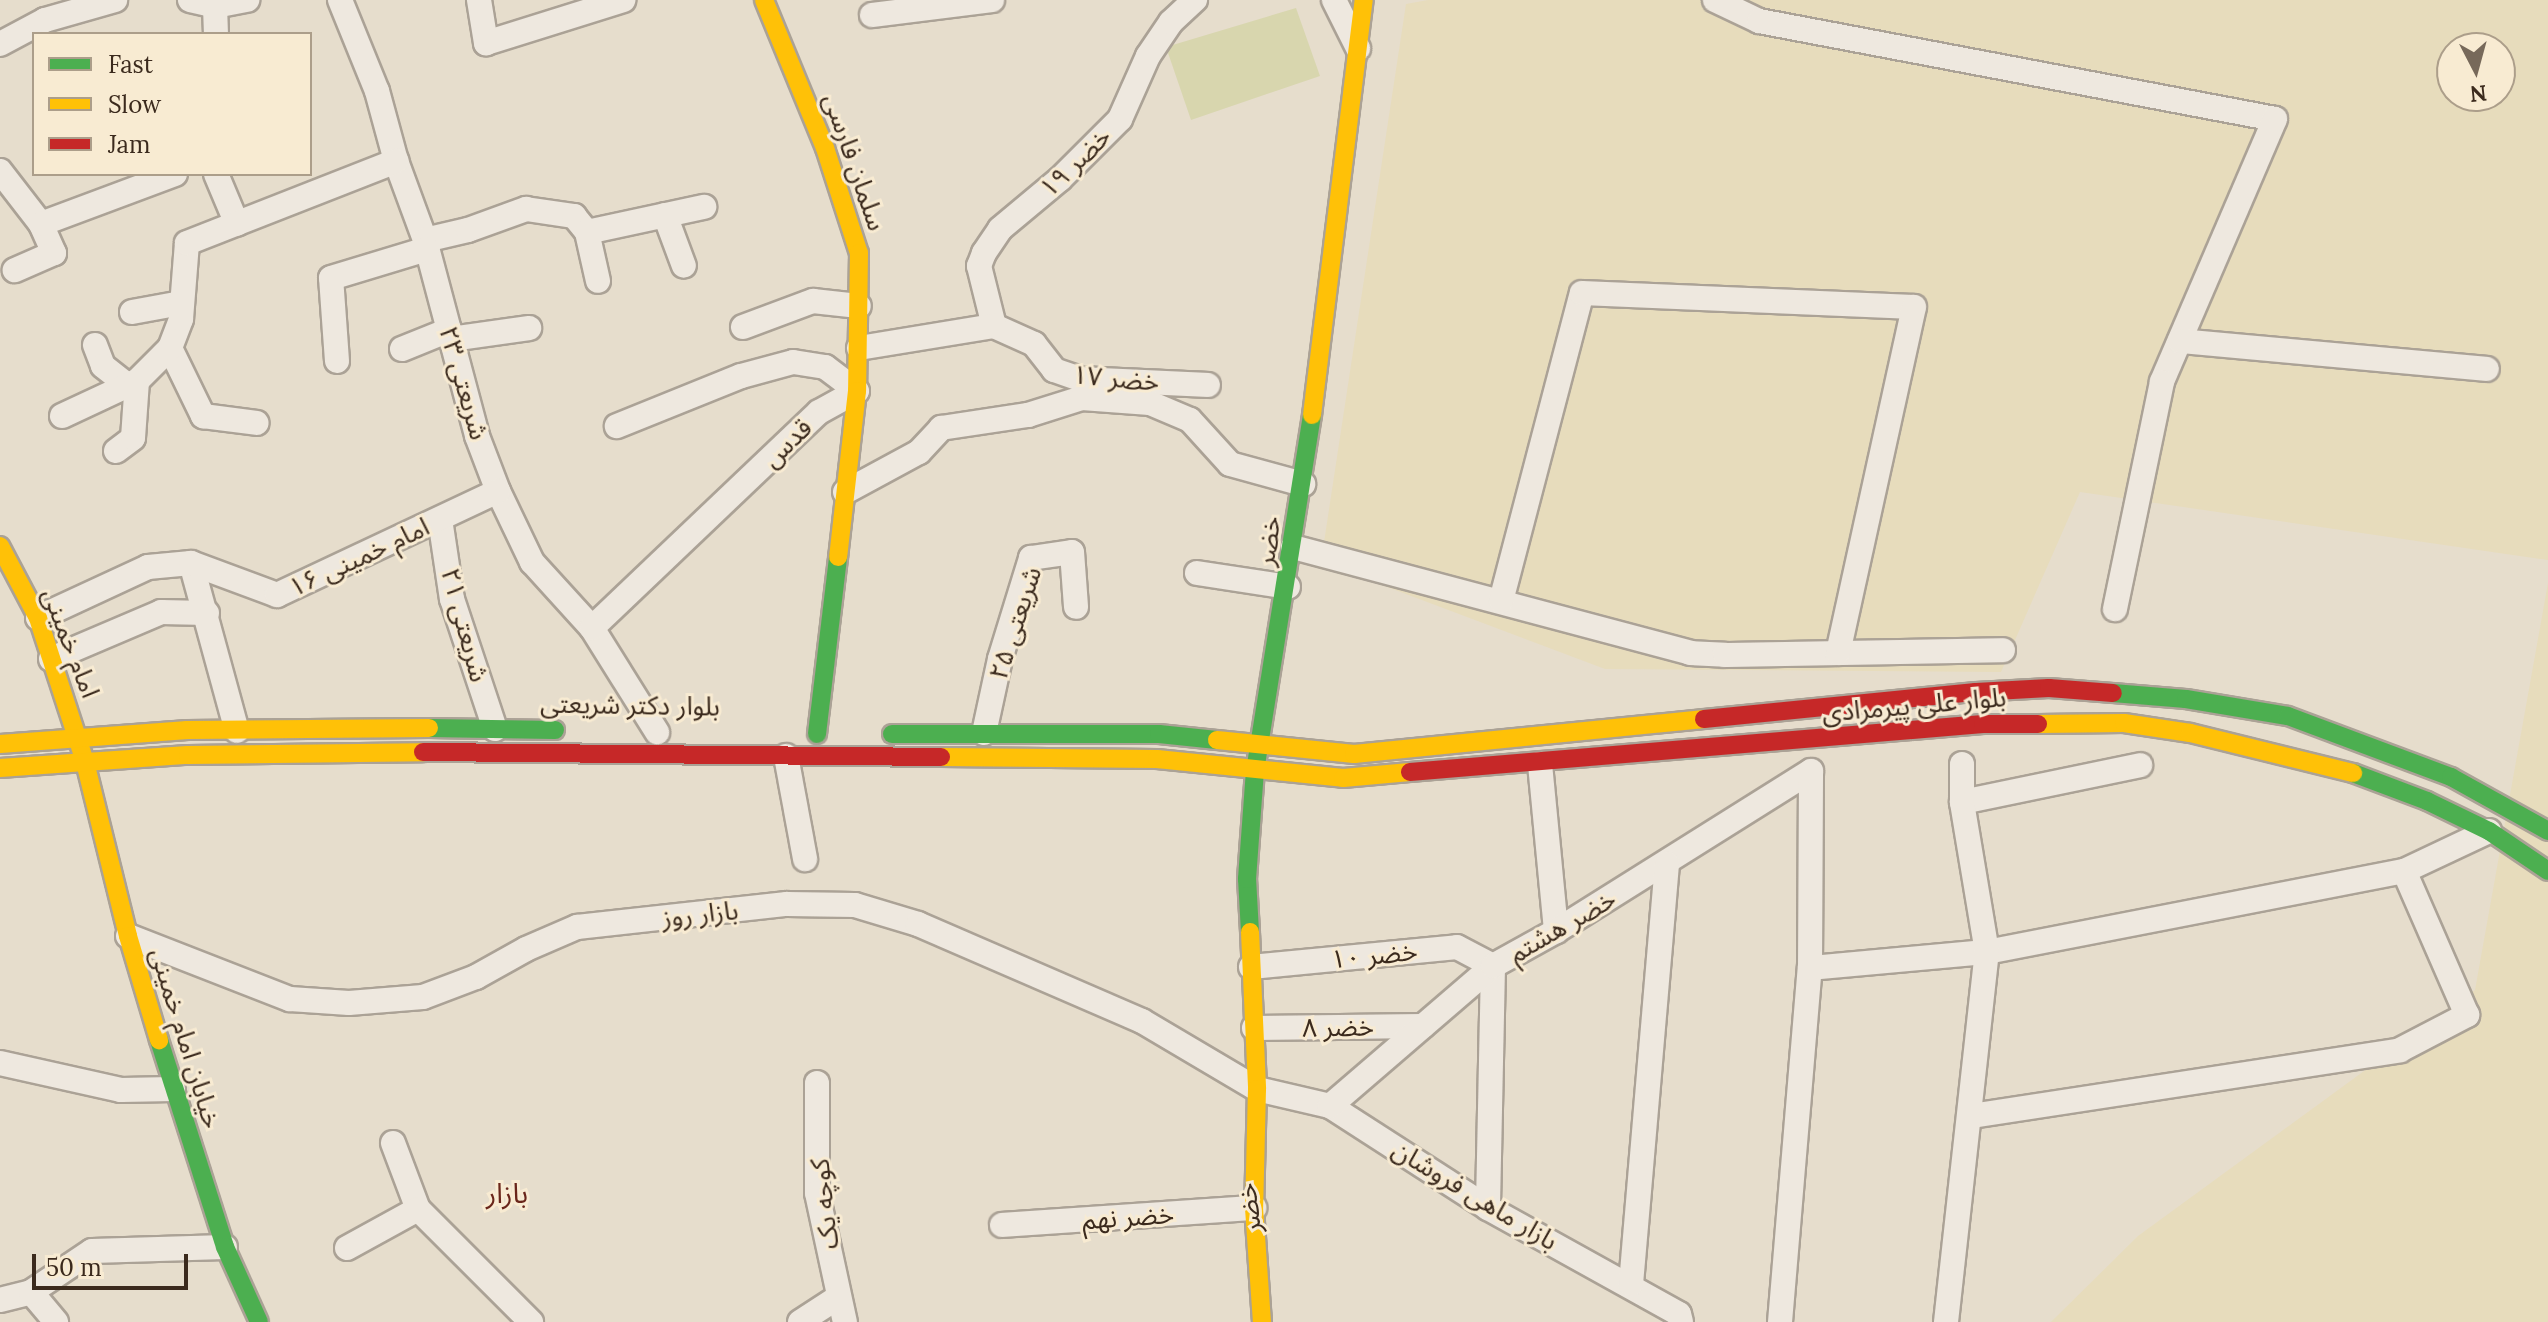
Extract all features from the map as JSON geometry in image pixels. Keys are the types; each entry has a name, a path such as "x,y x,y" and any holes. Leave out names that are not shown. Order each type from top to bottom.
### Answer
{"street":[{"path":"0,44 39,10 115,0"},
{"path":"190,0 215,6 247,0"},
{"name":"شریعتی ۲۳","path":"340,0 377,91 396,161 426,244 477,436 498,491 532,562 592,628 664,732"},
{"path":"479,0 486,43 623,0"},
{"name":"سلمان فارسی","path":"764,0 825,148 859,253 859,348"},
{"path":"872,15 992,0"},
{"path":"1334,0 1358,48"},
{"name":"خضر","path":"1262,1322 1254,1208 1257,1089 1247,879 1255,771 1303,484 1364,0"},
{"path":"1715,0 1759,21 2275,119 2162,382 2115,609"},
{"name":"خضر ۱۹","path":"994,326 979,266 984,253 1000,229 1060,179 1120,119 1148,56 1184,1"},
{"path":"215,6 216,32"},
{"path":"62,416 132,383 170,348 181,319 187,243 396,161"},
{"path":"0,171 41,224 54,253 15,270"},
{"path":"41,224 170,176"},
{"path":"217,176 237,224"},
{"path":"587,232 704,207"},
{"path":"337,361 331,278 526,209 574,216 587,232 598,281"},
{"path":"665,215 684,266"},
{"path":"1501,601 1582,293 1914,307 1838,653"},
{"path":"743,327 813,301 859,306"},
{"path":"132,312 181,303"},
{"path":"818,734 857,391 859,348 994,326"},
{"name":"خضر ۱۷","path":"994,326 1034,344 1054,370 1080,379 1208,385"},
{"path":"402,349 450,335 529,328"},
{"path":"2180,341 2487,369"},
{"path":"95,345 103,366 132,383"},
{"path":"170,348 203,416 257,423"},
{"path":"617,426 741,376 793,362 825,367 857,391"},
{"path":"116,451 133,438 132,383"},
{"name":"قدس","path":"592,628 819,412 857,391"},
{"path":"845,492 919,452 941,428 1028,415 1082,398 1150,403 1190,420 1230,464 1303,484"},
{"name":"امام خمینی ۱۶","path":"38,618 148,567 191,563 277,595 498,491"},
{"name":"شریعتی ۲۱","path":"440,519 452,599 495,729"},
{"path":"1293,547 1690,653 2003,650"},
{"name":"شریعتی ۲۵","path":"984,733 1000,659 1031,558 1072,552 1076,607"},
{"name":"امام خمینی","path":"2,557 38,618 85,762"},
{"path":"191,563 237,731"},
{"path":"1197,573 1288,587"},
{"path":"51,659 161,612 207,613"},
{"name":"بلوار علی پیرمرادی","path":"1258,745 1354,754 1976,692 2049,688 2186,699 2288,716 2451,777 2548,831"},
{"name":"بلوار علی پیرمرادی","path":"1255,771 1343,778 1540,764 1983,724 2124,723 2190,733 2341,769 2427,801 2489,831 2548,871"},
{"path":"187,730 188,755"},
{"name":"بلوار دکتر شریعتی","path":"0,744 187,730 569,730"},
{"name":"بلوار دکتر شریعتی","path":"628,731 664,732"},
{"path":"878,734 1159,734 1258,745"},
{"path":"1157,759 1161,743 1159,734"},
{"path":"1539,736 1556,931"},
{"name":"بلوار دکتر شریعتی","path":"0,768 188,755 385,752 1157,759 1255,771"},
{"path":"786,756 805,859"},
{"name":"خیابان امام خمینی","path":"85,762 128,936 173,1089 225,1247 259,1322"},
{"path":"1946,1322 1987,952 1962,802 1962,764"},
{"path":"1962,802 2140,765"},
{"name":"خضر هشتم","path":"1330,1106 1493,966 1667,864 1811,771 1810,968"},
{"path":"1780,1322 1810,968 1987,952 2404,871 2489,831"},
{"path":"1631,1284 1667,864"},
{"path":"1971,1116 2400,1050 2467,1015 2404,871"},
{"name":"بازار روز","path":"128,936 290,999 349,1003 423,997 476,977 526,949 577,927 787,904 855,905 918,924 1142,1021 1257,1089"},
{"name":"خضر ۱۰","path":"1251,967 1457,947 1493,966"},
{"path":"1488,1208 1493,966"},
{"name":"خضر ۸","path":"1254,1028 1423,1026"},
{"path":"0,1063 121,1090 173,1089"},
{"name":"کوچه یک","path":"817,1083 817,1193 837,1298 845,1322"},
{"name":"خضر","path":"1257,1089 1274,1192"},
{"name":"بازار ماهی فروشان","path":"1257,1089 1330,1106 1488,1208 1631,1284 1686,1319"},
{"path":"393,1143 418,1209 531,1322"},
{"name":"خضر نهم","path":"1002,1225 1254,1208"},
{"path":"347,1248 418,1209"},
{"path":"0,1300 31,1292 92,1251 225,1247"},
{"path":"31,1292 56,1322"},
{"path":"800,1322 837,1298"}],"shaded area":[{"path":"1428,0 2548,0 2548,560 2080,492 2001,672 1605,669 1321,562 1406,4"},
{"path":"1296,8 1320,76 1191,120 1166,47"},
{"path":"2548,583 2548,1322 2051,1322 2138,1236 2475,990"}],"traffic: fast":[{"path":"1250,932 1247,879 1255,771 1312,415"},
{"path":"817,734 838,557"},
{"path":"2113,693 2186,699 2288,716 2451,777 2548,831"},
{"path":"429,728 555,730"},
{"path":"892,734 1159,734 1217,740"},
{"path":"2353,773 2427,801 2489,831 2548,871"},
{"path":"159,1040 225,1247 259,1322"}],"traffic: slow":[{"path":"764,0 825,148 859,253 857,391 838,557"},
{"path":"1312,415 1364,0"},
{"path":"0,546 38,618 85,762 128,936 159,1040"},
{"path":"1217,740 1354,754 1704,719"},
{"path":"2038,724 2124,723 2190,733 2353,773"},
{"path":"0,744 187,730 429,728"},
{"path":"0,768 188,755 423,752"},
{"path":"941,757 1157,759 1343,778 1410,772"},
{"path":"1250,932 1257,1089 1254,1208 1262,1322"}],"traffic: jam":[{"path":"1704,719 1976,692 2049,688 2113,693"},
{"path":"1410,772 1983,724 2038,724"},
{"path":"423,752 941,757"}],"district":[{"name":"بازار","path":"507,1193"}]}
